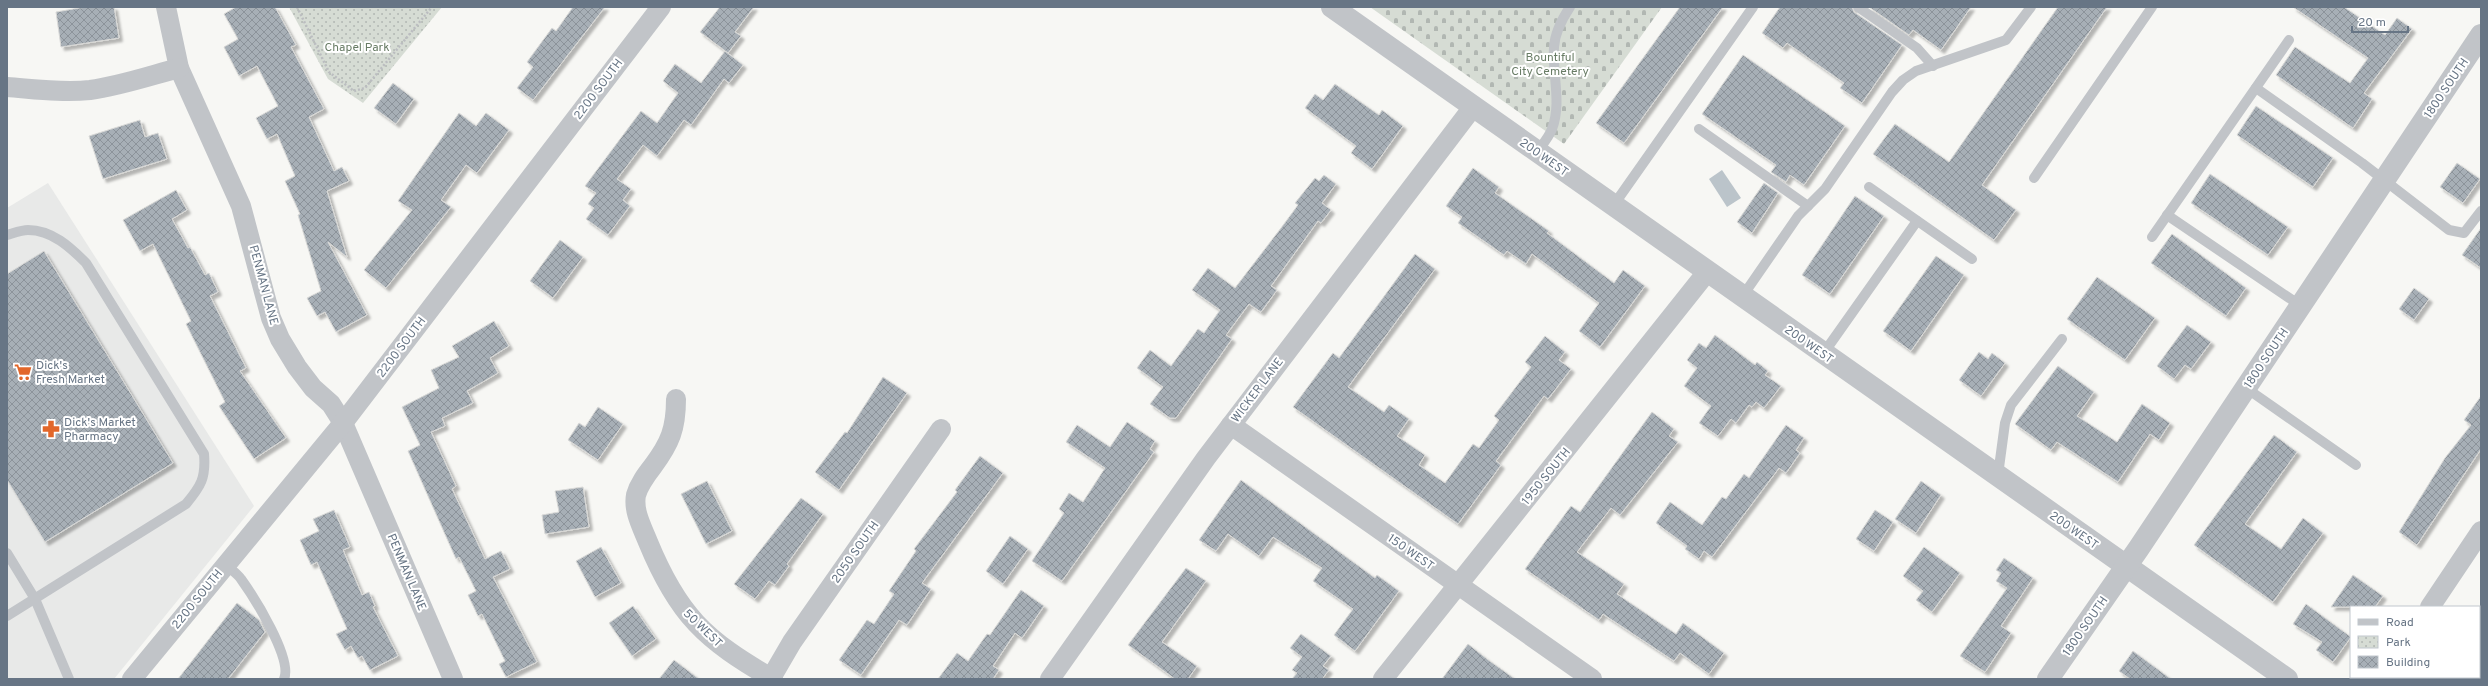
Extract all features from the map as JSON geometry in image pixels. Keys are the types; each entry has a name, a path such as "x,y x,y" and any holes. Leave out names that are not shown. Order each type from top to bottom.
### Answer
{"street":[{"name":"PENMAN LANE","path":"166,7 179,68 242,206 271,318 280,339 297,367 313,388 331,404 343,423 453,679"},
{"name":"2200 SOUTH","path":"132,679 225,564 343,423 661,7"},
{"name":"200 WEST","path":"1332,7 1822,354 2287,679"},
{"name":"1800 SOUTH","path":"2048,679 2126,567 2481,35"},
{"path":"7,86 58,91 90,90 121,84 179,68"},
{"name":"WICKER LANE","path":"1050,679 1231,425 1473,107"},
{"name":"1950 SOUTH","path":"1383,679 1707,272"},
{"name":"50 WEST","path":"676,399 674,431 666,447 638,488 635,504 636,512 654,558 682,609 712,640 736,658 772,678"},
{"name":"150 WEST","path":"1231,425 1592,679"},
{"name":"2050 SOUTH","path":"772,678 792,642 941,429"},
{"path":"2431,606 2481,531"}],"lane":[{"path":"1537,152 1551,130 1554,122 1556,104 1554,46 1561,21 1570,7"},
{"path":"1613,206 1753,7"},
{"path":"1858,7 1917,48 1933,66"},
{"path":"1742,297 1798,216 1825,189 1892,92 1903,80 1916,71 2006,40 2031,7"},
{"path":"2034,178 2152,7"},
{"path":"2152,237 2290,40"},
{"path":"2256,88 2384,180 2449,230 2464,233 2481,211"},
{"path":"1699,129 1808,206"},
{"path":"1869,187 1972,258"},
{"path":"2167,215 2300,306"},
{"path":"1822,354 1917,221"},
{"path":"7,235 28,230 48,234 68,245 86,263 204,454 206,470 199,488 186,504 7,616"},
{"path":"1998,477 2005,423 2011,405 2062,339"},
{"path":"2246,388 2356,465"},
{"path":"9,560 35,598 69,679"},
{"path":"225,564 240,577 264,614 285,660 286,674 284,679"}],"path":[{"path":"297,7 329,72 354,91 365,88 432,7"}],"shaded area":[{"path":"1722,170 1741,198 1727,207 1709,179"},
{"path":"48,183 254,506 114,679 7,679 7,208"}],"green space":[{"name":"Chapel Park","path":"289,7 442,7 363,103 328,79"},
{"name":"Bountiful City Cemetery","path":"1370,7 1662,7 1564,144"}],"building":[{"path":"85,7 114,7 119,38 61,47 56,12"},
{"path":"236,7 275,7 296,45 291,47 324,109 309,117 334,171 342,167 349,181 327,191 347,257 328,242 367,315 336,332 325,312 317,316 307,298 321,291 298,215 300,214 285,181 295,176 277,134 267,139 256,118 278,106 257,66 239,76 224,47 238,39 224,14"},
{"path":"573,7 605,7 533,100 517,88 533,67 527,62 552,28 556,31"},
{"path":"720,7 754,7 735,32 741,36 728,53 700,32"},
{"path":"1680,7 1723,7 1624,143 1596,123"},
{"path":"1780,7 1852,7 1854,12 1902,45 1862,103 1840,88 1844,83 1787,43 1783,48 1762,33"},
{"path":"1869,7 1971,7 1941,50 1913,30 1909,35"},
{"path":"2058,7 2107,7 1982,185 2016,210 1994,240 1873,154 1895,124 1949,162"},
{"path":"2293,7 2344,7 2385,35 2397,18 2412,29 2364,93 2372,99 2353,128 2276,75 2295,47 2350,83 2368,58"},
{"path":"725,51 743,65 729,83 724,79 691,125 684,120 657,156 643,145 617,179 631,189 623,200 630,206 608,235 586,219 594,208 588,204 596,193 585,186 641,111 657,123 678,93 663,81 675,64 701,83"},
{"path":"1743,55 1845,126 1804,185 1790,175 1786,182 1771,172 1776,165 1702,114"},
{"path":"393,83 414,99 396,124 374,108"},
{"path":"1335,84 1379,115 1382,110 1403,126 1372,169 1351,153 1356,146 1305,108 1315,94 1323,100"},
{"path":"2256,106 2333,158 2313,187 2237,135"},
{"path":"459,113 476,126 486,113 509,130 477,173 466,165 441,200 451,207 386,288 364,270 412,210 398,201"},
{"path":"140,120 145,137 158,133 167,159 103,179 89,136"},
{"path":"2457,163 2480,179 2463,203 2440,187"},
{"path":"1473,168 1499,187 1495,193 1549,231 1547,233 1614,283 1623,270 1645,286 1600,347 1579,331 1599,303 1532,254 1526,264 1507,251 1504,255 1458,223 1462,217 1446,206"},
{"path":"2210,174 2288,227 2268,255 2191,203"},
{"path":"1324,175 1336,184 1322,203 1331,210 1321,223 1318,221 1271,286 1277,290 1261,312 1249,304 1226,335 1232,339 1176,418 1170,418 1150,404 1163,387 1137,368 1150,350 1171,366 1198,329 1204,333 1220,310 1192,290 1208,268 1235,288 1298,205 1295,203 1315,178 1319,181"},
{"path":"1764,183 1778,193 1752,233 1737,222"},
{"path":"176,190 187,210 172,219 188,248 190,247 205,275 209,273 218,292 210,296 246,368 240,371 286,438 254,459 219,406 225,402 186,324 191,321 153,244 140,251 123,220"},
{"path":"1855,196 1884,216 1830,294 1802,275"},
{"path":"2481,228 2481,268 2462,255"},
{"path":"2172,234 2246,288 2226,316 2151,263"},
{"path":"560,240 583,257 553,298 530,281"},
{"path":"44,251 173,463 45,542 7,480 7,274"},
{"path":"1415,254 1435,269 1348,387 1384,412 1389,405 1409,419 1397,436 1425,455 1419,465 1445,483 1473,444 1479,448 1499,420 1494,416 1531,367 1525,362 1545,336 1565,352 1559,360 1571,369 1548,399 1544,396 1496,461 1501,465 1458,524 1293,407 1333,353 1339,358"},
{"path":"1936,256 1964,275 1911,351 1883,331"},
{"path":"2097,277 2155,318 2125,360 2067,319"},
{"path":"2414,288 2429,299 2414,320 2399,309"},
{"path":"494,321 509,346 490,358 498,373 467,391 473,403 442,418 445,426 431,432 456,486 452,489 485,559 501,551 510,569 493,577 537,662 506,677 499,664 505,661 482,614 478,616 468,595 476,591 459,557 456,559 408,451 420,445 402,407 439,388 431,370 459,357 452,346"},
{"path":"2187,325 2211,342 2191,369 2185,365 2174,379 2157,366"},
{"path":"1715,335 1755,365 1757,362 1768,371 1765,375 1781,386 1764,408 1756,402 1752,407 1749,405 1736,423 1731,419 1718,436 1699,423 1711,406 1684,386 1697,368 1687,360 1699,343 1706,348"},
{"path":"1979,352 1988,359 1992,353 2005,363 1981,396 1959,380"},
{"path":"2058,366 2094,392 2077,416 2117,442 2142,404 2170,423 2159,440 2150,434 2118,482 2057,442 2051,450 2015,424"},
{"path":"883,377 907,393 839,490 815,472 845,432 847,433"},
{"path":"2481,396 2481,449 2417,545 2399,532 2445,458 2471,425 2464,420"},
{"path":"598,407 623,424 598,460 568,440 579,423 585,427"},
{"path":"1652,412 1674,429 1669,436 1678,442 1620,515 1611,508 1577,552 1624,584 1617,594 1676,634 1683,623 1724,653 1709,674 1680,653 1674,661 1603,614 1599,620 1525,569 1571,506 1580,512"},
{"path":"1127,422 1155,441 1150,449 1154,452 1062,581 1032,561 1064,513 1059,509 1069,493 1083,502 1105,468 1066,442 1077,425 1110,447"},
{"path":"1786,425 1804,438 1796,450 1800,453 1786,473 1779,468 1712,557 1704,551 1699,559 1685,549 1687,546 1656,523 1670,502 1702,525 1722,497 1726,499 1744,474 1749,478"},
{"path":"2274,435 2297,452 2245,524 2281,549 2303,518 2323,533 2273,602 2194,545"},
{"path":"980,456 1003,473 922,583 931,589 907,625 899,620 861,675 839,660 867,620 874,624 894,594 889,591 916,551 914,549 957,492 955,490"},
{"path":"1241,480 1375,578 1377,575 1399,591 1355,651 1334,635 1353,609 1313,581 1322,568 1273,537 1259,556 1228,534 1216,551 1199,540"},
{"path":"707,481 732,531 706,544 681,494"},
{"path":"1921,481 1941,495 1916,533 1895,519"},
{"path":"583,487 589,527 545,534 542,515 559,512 555,491"},
{"path":"801,498 823,514 787,564 789,566 775,585 769,581 755,599 734,584"},
{"path":"334,510 350,547 343,550 362,595 369,592 375,606 373,607 398,656 370,670 362,656 358,658 351,646 345,650 336,634 347,629 317,562 311,565 300,540 319,531 313,519"},
{"path":"1875,510 1893,522 1874,551 1856,539"},
{"path":"1010,536 1028,549 1003,584 986,571"},
{"path":"601,547 621,583 595,597 576,561"},
{"path":"1924,547 1960,573 1932,612 1916,600 1923,591 1903,576"},
{"path":"2004,558 2033,578 2001,626 2011,633 1985,672 1960,656 2007,588 1996,581 2001,573 1996,570"},
{"path":"1186,568 1206,581 1162,642 1197,666 1188,679 1175,679 1128,645"},
{"path":"2353,575 2383,596 2376,606 2331,607"},
{"path":"1021,590 1044,606 1022,638 1015,633 993,666 999,670 993,679 938,679 957,653 968,661 987,634 990,635"},
{"path":"237,603 259,620 265,632 228,679 178,679"},
{"path":"2306,604 2350,636 2350,638 2333,662 2316,650 2322,642 2293,624"},
{"path":"633,606 656,639 632,656 609,623"},
{"path":"1301,634 1331,656 1323,666 1329,670 1322,679 1292,679 1297,673 1292,670 1302,657 1290,648"},
{"path":"1468,644 1487,659 1515,679 1442,679"},
{"path":"2133,651 2171,679 2130,679 2119,671"},
{"path":"674,660 699,679 659,679"}],"place":[{"name":"Dick's Fresh Market","path":"23,372"},
{"name":"Dick's Market Pharmacy","path":"51,429"}]}
